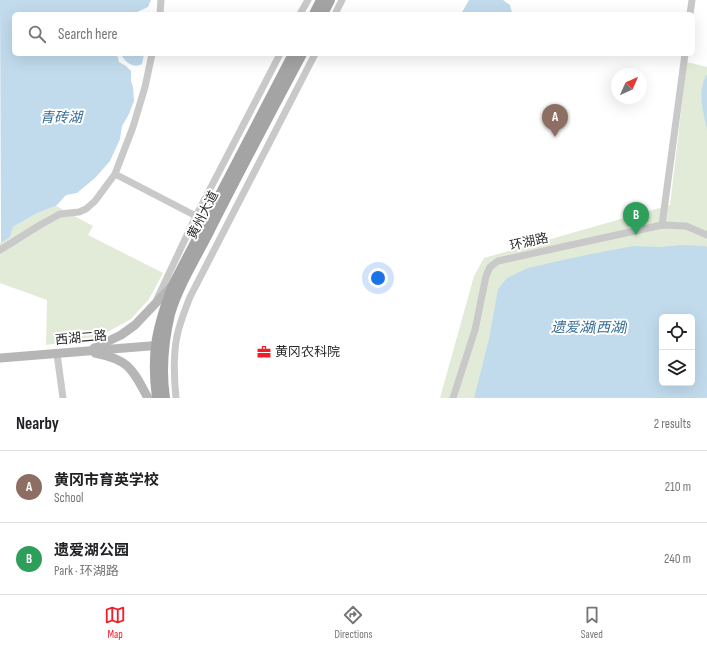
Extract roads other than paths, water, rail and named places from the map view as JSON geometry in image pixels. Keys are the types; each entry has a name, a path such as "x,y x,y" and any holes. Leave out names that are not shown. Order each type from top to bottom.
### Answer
{"main road":[{"path":"315,12 321,0"},
{"path":"324,12 330,0"},
{"name":"黄州大道","path":"165,398 164,362 160,345 163,311 173,285 292,56"},
{"name":"黄州大道","path":"157,398 154,360 171,312 186,277 301,56"},
{"path":"86,351 121,335 135,325 173,285"},
{"name":"西湖二路","path":"0,358 160,345"},
{"path":"86,351 110,356 123,362 132,370 148,398"}],"street":[{"path":"160,12 161,0"},
{"path":"301,12 308,0"},
{"path":"336,12 342,0"},
{"path":"690,12 692,0"},
{"path":"0,250 60,214 79,212 86,209 95,201 115,174 134,127 152,56"},
{"path":"155,304 196,216 279,56"},
{"path":"176,398 176,341 183,315 190,297 314,56"},
{"path":"662,225 685,56"},
{"path":"115,174 196,216"},
{"name":"环湖路","path":"454,398 475,330 486,276 490,267 498,261 662,225 686,226 707,235"},
{"path":"57,354 62,398"},
{"path":"141,385 144,398"}],"water":[{"name":"青砖湖","path":"0,0 151,0 148,7 137,12 12,12 12,56 118,56 119,62 131,71 134,101 122,126 120,139 110,161 95,178 77,193 66,195 56,206 37,213 13,227 10,237 1,243"},
{"path":"469,0 503,0 510,5 512,12 462,12"},
{"path":"122,56 144,56 142,64 135,66 125,60"},
{"path":"707,74 707,129 702,101 702,87"},
{"name":"遗爱湖(西湖)","path":"682,245 707,247 707,398 474,398 489,339 498,289 507,278 528,268 633,246 659,247"}],"place":[{"name":"黄冈市育英学校","path":"555,137"},
{"name":"遗爱湖公园","path":"636,235"},
{"name":"黄冈农科院","path":"264,352"}]}
